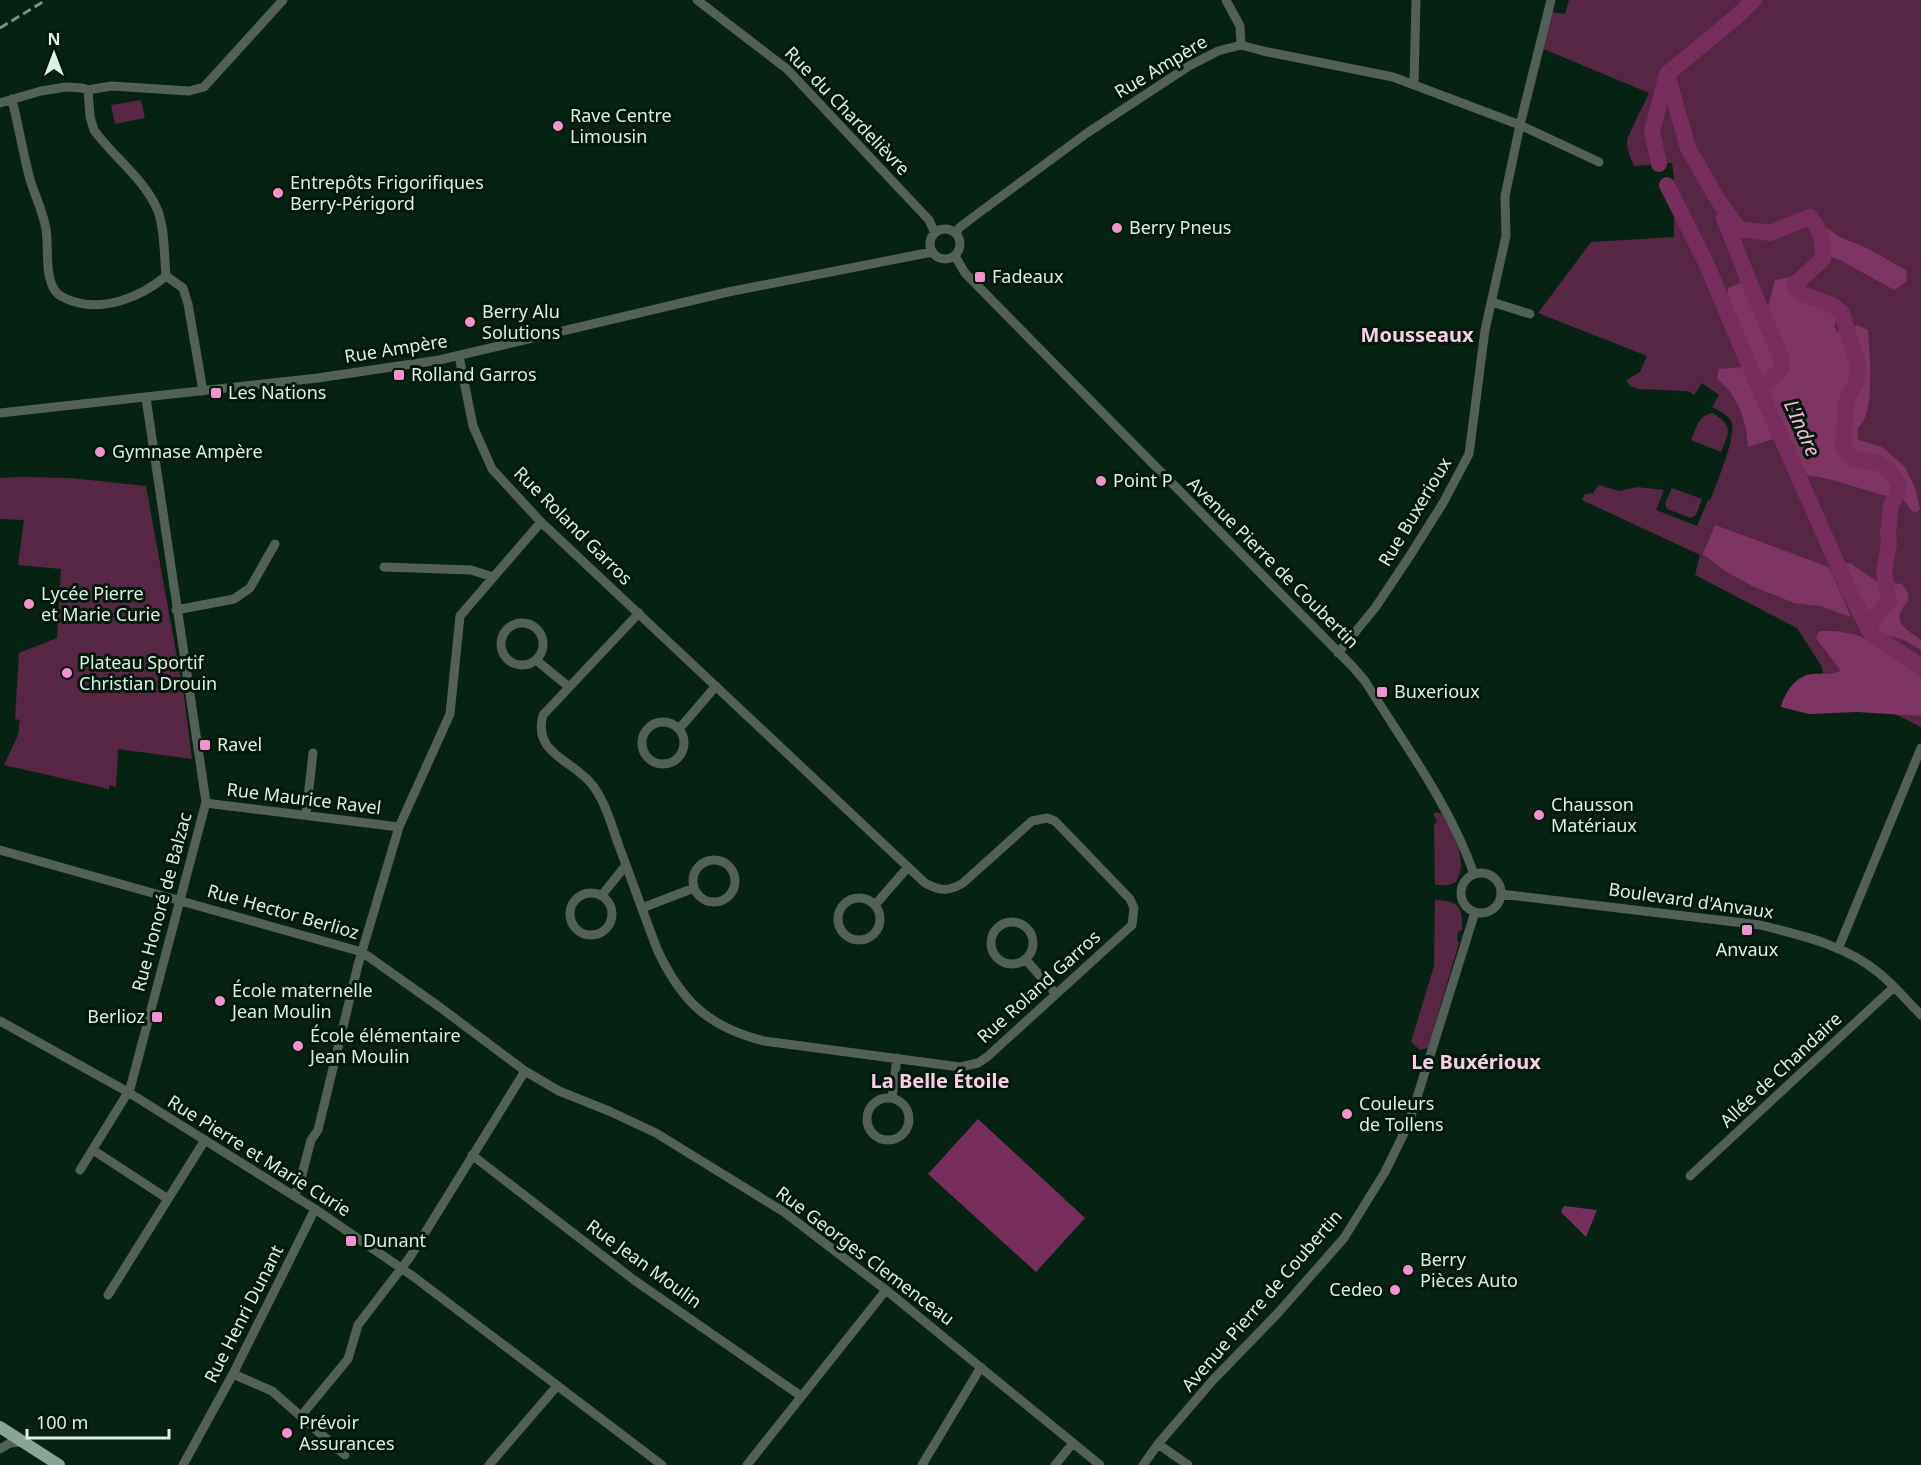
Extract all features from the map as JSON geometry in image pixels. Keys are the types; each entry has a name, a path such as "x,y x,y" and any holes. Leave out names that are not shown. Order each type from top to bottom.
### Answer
{"main road":[{"path":"2,1434 22,1442 59,1465"}],"street":[{"path":"0,103 55,88 74,87 88,90 111,86 198,90 214,77 283,0"},
{"name":"Rue du Chardelièvre","path":"697,0 798,79 929,220 935,233"},
{"path":"1226,0 1240,26 1241,45 1393,76 1520,125 1599,162"},
{"path":"1414,84 1416,0"},
{"path":"1520,125 1551,0"},
{"name":"Rue Ampère","path":"956,234 959,228 968,221 1087,133 1189,66 1218,51 1241,45"},
{"path":"88,90 90,117 94,130 148,194 157,210 162,229 166,276 183,288 188,304 203,391"},
{"path":"12,99 30,177 46,229 51,283 56,293 83,304 120,301 155,285 166,276"},
{"name":"Rue Buxerioux","path":"1338,653 1375,608 1411,554 1449,494 1469,454 1485,330 1506,236 1505,196 1520,125"},
{"path":"939,230 948,230 956,234 960,248 955,256 945,260 932,252 930,244 939,230"},
{"name":"Rue Ampère","path":"0,413 381,370 459,356 728,292 932,252"},
{"name":"Avenue Pierre de Coubertin","path":"955,256 965,273 1045,356 1365,681 1432,785 1459,834 1474,874"},
{"path":"1492,302 1530,314"},
{"name":"Rue Roland Garros","path":"459,356 474,426 492,469 541,522 716,686 925,883 939,890 952,890 963,883 1032,821 1047,818 1055,821 1130,900 1134,908 1132,925 978,1063 960,1067 764,1041 742,1035 708,1018 680,990 667,971 603,802 586,778 547,748 540,726 543,715 639,614"},
{"name":"Rue Honoré de Balzac","path":"80,1170 128,1092 133,1078 206,801 146,398"},
{"path":"294,1196 299,1186 311,1140 318,1130 362,952 399,827 450,714 460,616 541,522"},
{"path":"176,610 234,599 250,588 275,544"},
{"path":"384,567 471,570 493,577"},
{"path":"526,623 538,630 544,642 543,649 536,660 524,665 516,664 505,656 501,641 508,628 514,624 526,623"},
{"path":"536,660 569,687"},
{"path":"679,729 716,686"},
{"path":"667,722 679,729 685,741 684,749 677,759 665,764 657,764 646,755 642,740 649,727 667,722"},
{"path":"1838,949 1921,748"},
{"path":"306,815 314,753"},
{"name":"Rue Maurice Ravel","path":"206,801 213,804 399,827"},
{"name":"Rue Hector Berlioz","path":"0,850 362,952 525,1071"},
{"path":"705,861 725,862 734,873 735,886 732,893 722,900 708,901 701,898 694,888 695,872 705,861"},
{"path":"602,895 626,865"},
{"path":"875,905 908,867"},
{"path":"1481,873 1493,877 1500,887 1501,894 1500,900 1493,909 1487,912 1475,912 1465,904 1461,892 1465,881 1474,874 1481,873"},
{"path":"642,908 694,888"},
{"path":"595,892 602,895 613,912 609,925 600,933 593,935 579,931 571,919 570,910 573,903 582,894 595,892"},
{"name":"Boulevard d'Anvaux","path":"1501,894 1760,925 1802,936 1838,949 1878,972 1921,1015"},
{"path":"862,898 875,905 880,917 880,925 873,935 861,940 853,939 841,931 838,916 845,903 862,898"},
{"name":"Avenue Pierre de Coubertin","path":"1143,1465 1213,1380 1278,1313 1344,1238 1385,1172 1409,1123 1475,912"},
{"path":"1015,922 1028,929 1033,949 1026,960 1014,965 1006,964 994,956 991,940 1003,924 1015,922"},
{"path":"1026,960 1056,994"},
{"name":"Allée de Chandaire","path":"1690,1176 1894,987"},
{"name":"Rue Pierre et Marie Curie","path":"0,1021 128,1092 315,1209 401,1268 662,1465"},
{"path":"891,1098 897,1058"},
{"path":"301,1416 348,1359 358,1324 401,1268 525,1071"},
{"name":"Rue Georges Clemenceau","path":"525,1071 559,1091 656,1133 784,1212 886,1290 1100,1465"},
{"path":"891,1098 904,1105 908,1111 909,1124 906,1131 897,1138 882,1139 870,1131 867,1116 873,1104 879,1099 891,1098"},
{"path":"108,1295 205,1140"},
{"path":"93,1150 168,1199"},
{"name":"Rue Jean Moulin","path":"472,1155 634,1280 801,1396"},
{"name":"Rue Henri Dunant","path":"183,1465 233,1374 315,1209"},
{"path":"747,1465 886,1290"},
{"path":"922,1465 981,1367"},
{"path":"233,1374 272,1391 345,1455"},
{"path":"489,1465 557,1386"},
{"path":"0,1449 10,1443 22,1442"},
{"path":"1055,1465 1073,1443"},
{"path":"1158,1444 1188,1465"}],"shaded area":[{"path":"1569,0 1921,0 1921,727 1824,679 1822,667 1797,628 1695,575 1700,555 1582,500 1585,494 1593,493 1599,485 1619,491 1637,487 1664,490 1656,510 1697,526 1708,500 1711,499 1721,471 1732,437 1732,427 1728,417 1712,407 1719,395 1702,383 1694,395 1688,391 1638,389 1630,386 1626,380 1640,372 1647,356 1538,313 1591,242 1674,237 1672,163 1634,166 1629,155 1628,138 1649,93 1541,48 1552,12 1565,14"},
{"path":"141,100 145,118 115,124 111,105"},
{"path":"1824,226 1840,237 1869,249 1907,271 1906,282 1894,290 1829,256 1822,268 1806,285 1808,304 1843,304 1847,307 1834,325 1837,332 1858,325 1868,330 1870,397 1863,421 1857,429 1858,440 1882,447 1905,467 1915,488 1920,509 1916,512 1912,511 1903,499 1807,475 1752,366 1741,330 1727,298 1728,288 1740,283 1750,287 1750,296 1762,320 1775,280 1805,271 1816,261 1818,254 1808,228"},
{"path":"1744,367 1773,439 1748,447 1746,428 1736,401 1717,379 1719,369"},
{"path":"1713,413 1724,422 1728,430 1721,452 1691,440 1701,419"},
{"path":"0,478 70,478 146,486 184,696 192,759 118,749 116,787 109,785 109,789 4,765 18,735 20,720 15,719 19,653 57,638 61,569 18,565 24,520 0,519"},
{"path":"1672,488 1702,499 1696,515 1691,518 1667,509 1665,504"},
{"path":"1715,525 1829,567 1851,617 1820,606 1794,603 1752,586 1725,571 1703,554"},
{"path":"1850,563 1876,581 1902,584 1908,593 1908,601 1899,619 1904,627 1921,640 1921,650 1904,640 1872,631 1845,564"},
{"path":"1819,631 1857,635 1891,651 1903,664 1921,676 1921,716 1857,712 1809,714 1781,707 1788,690 1801,677 1841,671 1816,638"},
{"path":"1436,812 1442,814 1455,839 1460,856 1460,873 1456,882 1449,885 1435,885 1434,825 1437,821 1433,814"},
{"path":"1435,900 1458,906 1462,915 1462,930 1458,932 1459,943 1428,1048 1420,1050 1411,1042 1434,966"},
{"path":"978,1119 1085,1218 1036,1272 928,1174"},
{"path":"1564,1206 1597,1210 1586,1237 1561,1212"}],"waterway":[{"name":"L'Indre","path":"1659,164 1652,131 1667,74 1754,0"},
{"path":"1667,74 1688,148 1718,200 1739,229 1770,233 1810,217 1819,232 1823,259 1794,285 1800,293 1834,306 1842,313 1858,364 1856,382 1846,402 1843,448 1854,460 1876,462 1886,468 1899,485 1891,505 1889,544 1884,571 1889,601 1871,622 1871,634"},
{"name":"L'Indre","path":"1667,185 1707,265 1850,593 1871,634 1921,666"},
{"path":"1724,218 1781,357 1782,367 1772,379 1760,387"}],"railway":[{"path":"0,28 46,0"}],"place":[{"name":"Rave Centre Limousin","path":"558,126"},
{"name":"Entrepôts Frigorifiques Berry-Périgord","path":"278,193"},
{"name":"Berry Pneus","path":"1117,228"},
{"name":"Fadeaux","path":"980,277"},
{"name":"Berry Alu Solutions","path":"470,322"},
{"name":"Rolland Garros","path":"399,375"},
{"name":"Les Nations","path":"216,393"},
{"name":"Gymnase Ampère","path":"100,452"},
{"name":"Point P","path":"1101,481"},
{"name":"Lycée Pierre et Marie Curie","path":"29,604"},
{"name":"Plateau Sportif Christian Drouin","path":"67,673"},
{"name":"Buxerioux","path":"1382,692"},
{"name":"Ravel","path":"205,745"},
{"name":"Chausson Matériaux","path":"1539,815"},
{"name":"Anvaux","path":"1747,930"},
{"name":"École maternelle Jean Moulin","path":"220,1001"},
{"name":"Berlioz","path":"157,1017"},
{"name":"École élémentaire Jean Moulin","path":"298,1046"},
{"name":"Couleurs de Tollens","path":"1347,1114"},
{"name":"Dunant","path":"351,1241"},
{"name":"Berry Pièces Auto","path":"1408,1270"},
{"name":"Cedeo","path":"1395,1290"},
{"name":"Prévoir Assurances","path":"287,1433"}],"district":[{"name":"Mousseaux","path":"1417,335"},
{"name":"Le Buxérioux","path":"1476,1062"},
{"name":"La Belle Étoile","path":"940,1081"}]}
